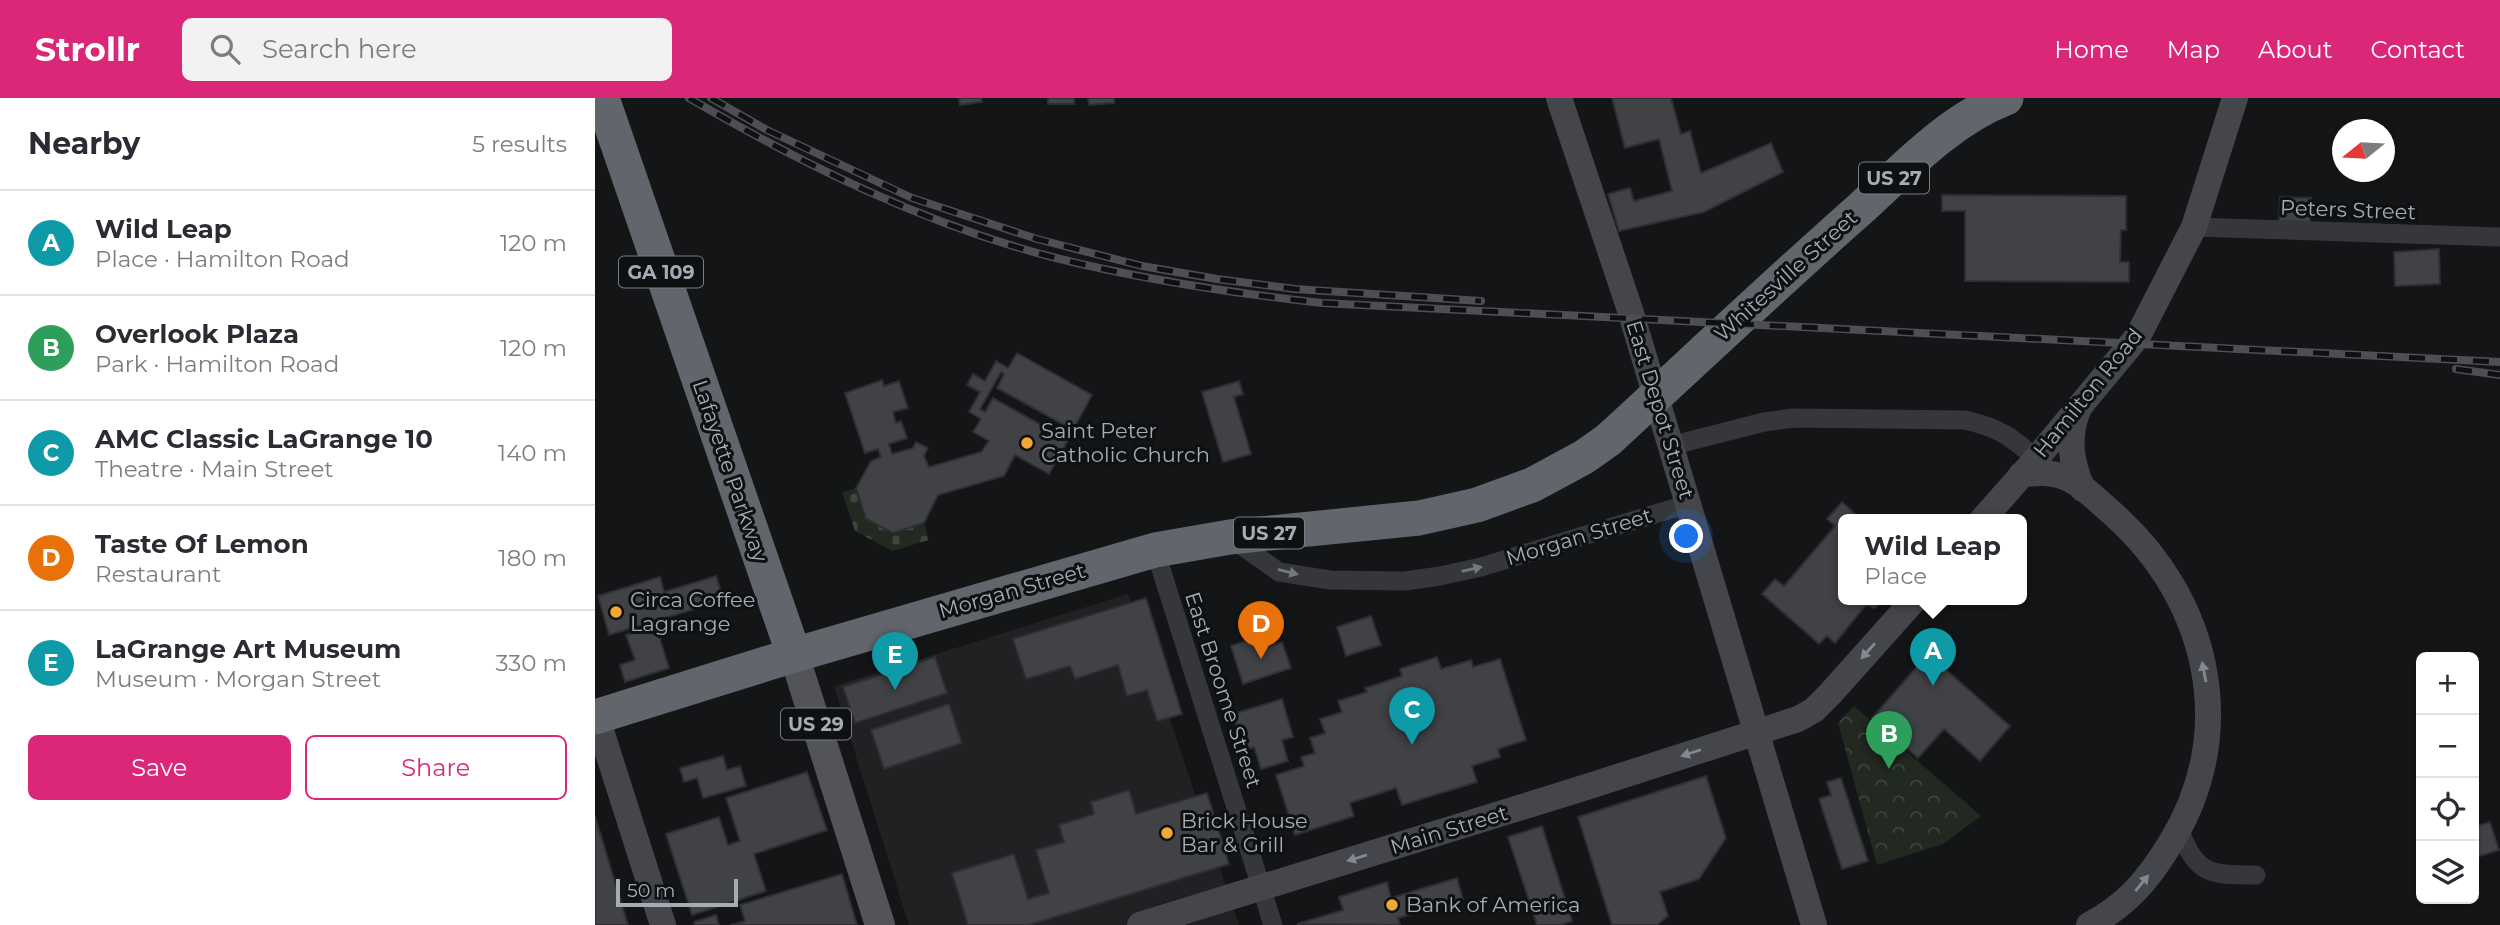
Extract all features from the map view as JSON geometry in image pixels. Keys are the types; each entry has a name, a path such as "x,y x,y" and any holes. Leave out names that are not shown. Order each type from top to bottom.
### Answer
{"highway":[{"name":"Whitesville Street","path":"1608,440 1931,145 1981,109 2006,98"},
{"name":"Lafayette Parkway","path":"606,110 794,655"},
{"name":"Morgan Street","path":"596,715 1155,550 1230,537 1419,517 1467,508 1532,485 1567,467 1608,440"}],"main road":[{"name":"Lafayette Parkway","path":"794,655 880,925"}],"street":[{"name":"East Depot Street","path":"1559,98 1630,310 1814,925"},
{"name":"Hamilton Road","path":"1987,514 2138,336 2194,228 2235,98"},
{"name":"Peters Street","path":"2194,228 2500,237"},
{"path":"2080,405 2073,421 2071,456 2083,489"},
{"path":"1670,446 1764,422 1793,418 1965,420 1988,425 2010,435 2029,467 2057,473 2083,489 2119,519 2156,560 2174,586 2196,633 2206,677 2209,706 2207,740 2197,783 2179,829 2159,861 2124,903 2089,925"},
{"name":"Morgan Street","path":"1230,537 1279,572 1330,580 1405,580 1481,567 1688,504"},
{"name":"East Broome Street","path":"1155,550 1273,925"},
{"path":"1756,732 1798,719 1814,710 1908,605"},
{"path":"596,715 663,925"},
{"name":"Main Street","path":"1140,925 1756,732"},
{"path":"2179,829 2191,856 2203,869 2221,874 2256,875"}],"shaded area":[{"path":"1128,594 1239,925 909,925 834,686"}],"green space":[{"path":"856,488 893,533 924,523 929,540 892,551 855,531 842,492"},
{"path":"1854,706 1981,816 1943,844 1877,865 1838,723"}],"building":[{"path":"959,98 981,98 982,102 960,105"},
{"path":"1048,98 1074,98 1074,104 1048,104"},
{"path":"1088,98 1114,98 1114,103 1089,105"},
{"path":"1612,98 1671,98 1681,134 1690,131 1701,173 1771,143 1783,172 1704,212 1619,231 1608,194 1630,188 1634,201 1672,191 1659,139 1625,148"},
{"path":"1942,195 2126,196 2126,230 2121,230 2120,262 2129,262 2129,282 1965,281 1965,211 1942,211"},
{"path":"2280,197 2311,198 2310,222 2279,221"},
{"path":"2439,249 2440,284 2395,286 2394,252"},
{"name":"Saint Peter Catholic Church","path":"1017,353 1092,395 1073,430 997,388 1004,374 1001,372 980,409 985,412 993,398 1068,440 1049,474 1015,455 1004,476 938,495 924,523 893,533 866,519 856,488 871,461 881,457 878,449 865,453 845,393 882,380 884,386 899,381 908,408 893,412 896,423 901,421 907,438 889,444 892,454 913,448 916,442 928,448 924,456 929,467 981,452 989,441 973,432 981,419 969,412 980,392 967,385 973,374 985,381 996,361 1008,368"},
{"path":"1239,381 1243,394 1234,397 1251,454 1223,462 1202,392"},
{"path":"1842,502 1855,514 1838,514 1838,605 1866,605 1835,643 1827,636 1819,644 1762,594 1775,579 1784,586 1835,526 1827,519"},
{"path":"716,576 724,600 609,635 598,596 660,577 664,592"},
{"path":"1146,598 1182,714 1157,721 1147,690 1127,696 1118,665 1075,679 1070,666 1026,679 1013,639"},
{"path":"1371,616 1381,645 1346,656 1337,627"},
{"path":"656,626 669,668 625,682 620,665 635,660 626,635"},
{"path":"1256,637 1260,649 1282,642 1291,668 1243,684 1231,646"},
{"path":"1928,654 2010,726 1980,761 1944,729 1918,758 1872,718"},
{"path":"935,657 947,693 855,723 843,687"},
{"path":"1437,657 1441,669 1471,660 1473,667 1500,659 1526,740 1498,749 1500,757 1472,766 1477,782 1402,805 1396,788 1350,803 1354,816 1295,835 1276,775 1304,766 1301,757 1315,753 1310,738 1325,733 1320,719 1342,712 1338,701 1367,692 1365,688 1402,676 1400,669"},
{"path":"1282,699 1293,737 1282,740 1288,761 1261,769 1254,747 1244,751 1233,714"},
{"path":"949,704 962,743 884,769 871,730"},
{"path":"723,756 727,770 740,766 746,786 703,798 697,778 684,782 680,768"},
{"path":"807,772 827,830 754,854 766,891 692,915 666,834 719,817 728,845 740,841 726,798"},
{"path":"1706,776 1726,838 1699,879 1660,892 1668,916 1657,925 1612,925 1578,817"},
{"path":"1841,778 1868,861 1842,869 1819,799 1831,795 1827,782"},
{"path":"1129,790 1136,814 1207,793 1229,864 1029,925 968,925 952,873 1014,854 1028,899 1049,893 1036,850 1064,842 1059,825 1094,814 1091,802"},
{"path":"595,816 628,925 595,925"},
{"path":"2490,822 2499,850 2479,856 2479,825"},
{"path":"1542,826 1572,921 1560,925 1537,925 1508,837"},
{"path":"842,874 857,925 731,925 745,921 740,905"},
{"name":"Bank of America","path":"1457,878 1463,899 1398,918 1400,925 1297,924 1343,910 1339,897 1387,882 1391,898"},
{"path":"716,915 719,925 695,925 694,922"}],"railway":[{"path":"689,98 821,169 913,211 960,228 1089,266 1221,290 1322,303 2500,362"},
{"path":"711,98 767,130 912,198 1037,239 1142,266 1217,279 1295,289 1481,301"},
{"path":"2456,369 2500,375"}],"place":[{"name":"Saint Peter Catholic Church","path":"1027,443"},
{"name":"Circa Coffee Lagrange","path":"616,612"},
{"name":"Taste Of Lemon","path":"1261,659"},
{"name":"Wild Leap","path":"1933,686"},
{"name":"LaGrange Art Museum","path":"895,690"},
{"name":"AMC Classic LaGrange 10","path":"1412,745"},
{"name":"Overlook Plaza","path":"1889,769"},
{"name":"Brick House Bar & Grill","path":"1167,833"},
{"name":"Bank of America","path":"1392,905"}]}
